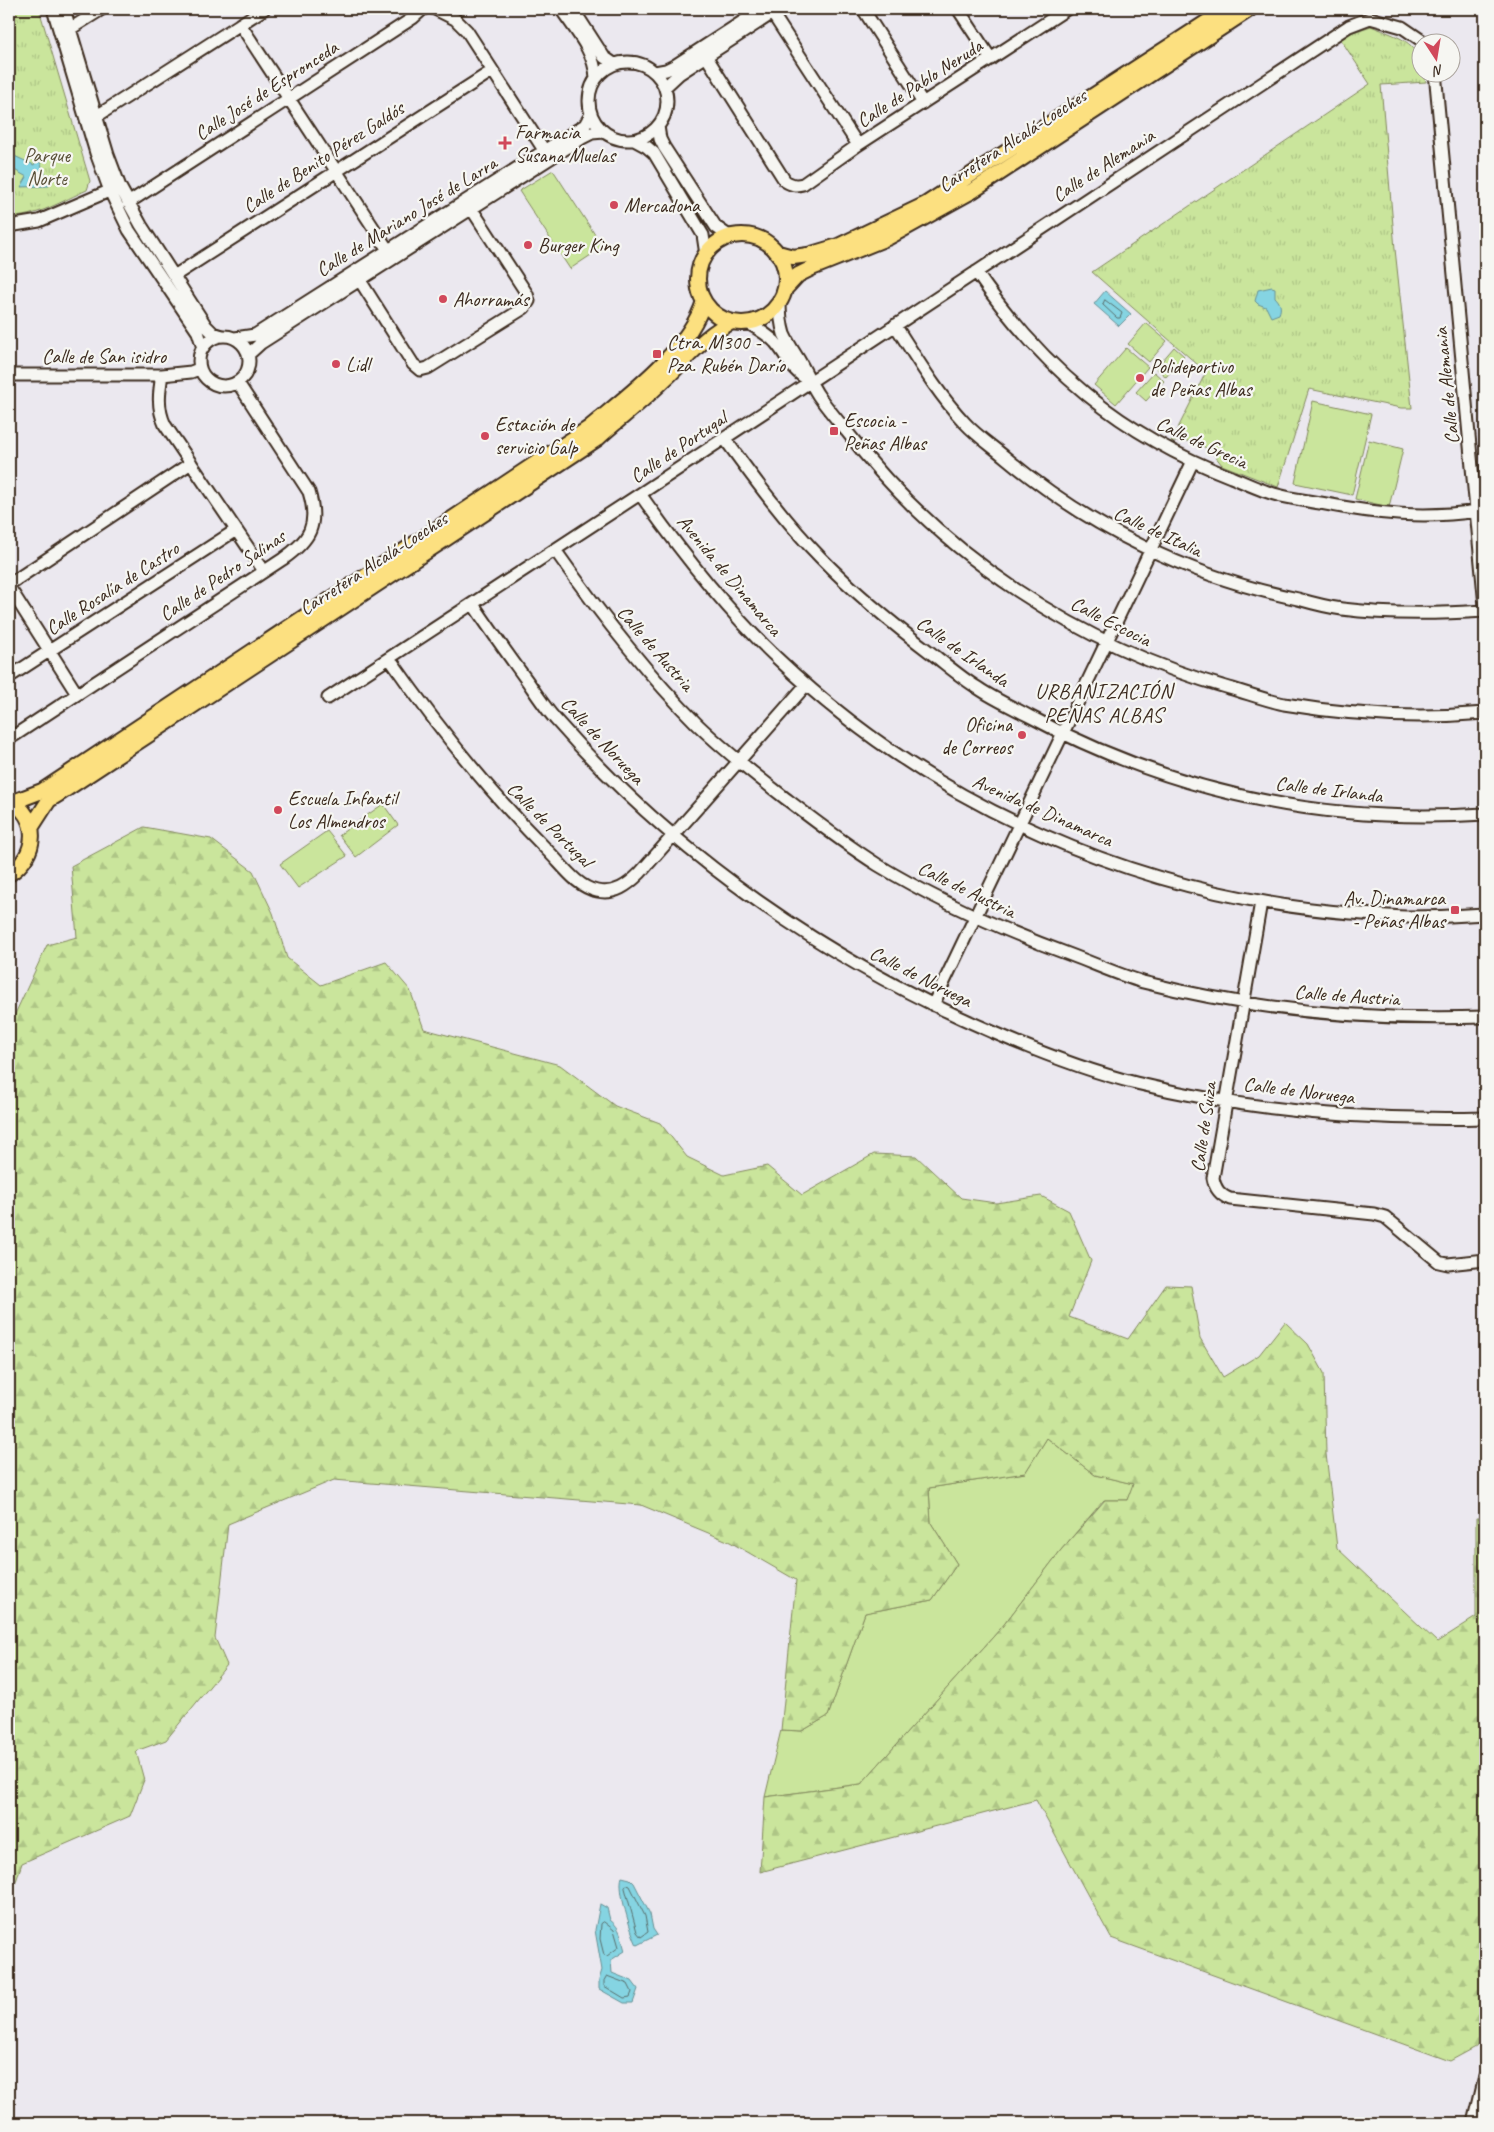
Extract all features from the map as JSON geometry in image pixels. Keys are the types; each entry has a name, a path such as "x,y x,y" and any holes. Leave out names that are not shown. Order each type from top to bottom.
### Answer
{"main road":[{"name":"Carretera Alcalá-Loeches","path":"778,253 793,257 808,255 838,246 926,204 1227,9"},
{"name":"Carretera Alcalá-Loeches","path":"786,288 798,275 887,238 974,190 1250,9"},
{"path":"733,236 746,236 758,238 769,244 778,253 784,263 787,275 786,288 780,303 771,313 760,320 748,323 732,322 716,314 704,301 698,278 700,266 713,246 733,236"},
{"name":"Carretera Alcalá-Loeches","path":"11,801 42,791 589,428 653,374 695,325 704,301"},
{"name":"Carretera Alcalá-Loeches","path":"31,828 49,800 597,439 664,381 705,341 723,326 732,322"},
{"path":"9,874 26,860 32,839 31,828 24,814 11,801"}],"street":[{"path":"53,9 96,153 115,189 128,203 206,326 213,333 235,338 246,347 250,365 245,376 238,383 226,387 216,386 206,380 199,369 199,357 205,344 216,337 222,336"},
{"path":"64,9 97,116 115,189 129,230 198,332 202,339 203,348"},
{"path":"70,29 102,9"},
{"path":"97,116 264,9"},
{"name":"Calle José de Espronceda","path":"128,203 424,9"},
{"path":"435,9 462,24 544,150"},
{"path":"561,9 591,56 596,67 596,78"},
{"path":"573,9 604,58 614,64"},
{"path":"863,9 923,103"},
{"path":"958,9 991,59"},
{"path":"655,72 674,66 771,10"},
{"path":"665,87 670,80 771,10"},
{"path":"771,10 858,145"},
{"name":"Calle de Pablo Neruda","path":"706,56 785,180 791,185 803,184 858,145 991,59 1059,11"},
{"name":"Calle de Alemania","path":"810,381 1349,26 1370,18 1402,27 1412,34"},
{"path":"240,24 388,250"},
{"path":"635,62 646,66 655,72 665,87 667,107 658,126 651,132 634,140 623,140 604,132 596,124 591,114 589,102 590,89 596,78 614,64 635,62"},
{"name":"Calle de Benito Pérez Galdós","path":"174,276 492,71"},
{"name":"Calle de Alemania","path":"1436,82 1485,606"},
{"name":"Calle de Mariano José de Larra","path":"235,338 255,335 585,125 591,114"},
{"path":"658,126 660,139 664,147 707,214 716,227 726,234 733,236"},
{"name":"Calle de Mariano José de Larra","path":"249,354 261,343 359,279 582,138 604,132"},
{"path":"634,140 654,153 704,235 706,255"},
{"path":"9,226 39,221 115,189"},
{"path":"359,279 413,364 420,370 428,368 524,308 529,301 527,294 471,208"},
{"name":"Calle de Grecia","path":"976,272 999,306 1028,340 1083,393 1143,435 1193,461 1274,494 1373,513 1438,515 1477,511"},
{"name":"Calle Escocia","path":"780,303 785,334 810,381 863,454 897,492 930,523 994,575 1029,598 1138,658 1202,681 1282,704 1348,712 1429,716 1485,713"},
{"name":"Calle Escocia","path":"748,323 774,341 797,373 810,381"},
{"name":"Calle de Italia","path":"896,325 933,385 966,424 1030,478 1089,519 1150,550 1205,573 1254,590 1342,609 1411,613 1485,611"},
{"name":"Calle de San isidro","path":"9,374 162,375 191,372 199,369"},
{"path":"162,375 159,395 162,418 264,571"},
{"name":"Calle de Portugal","path":"328,698 556,550 810,381"},
{"name":"Calle de Pedro Salinas","path":"9,739 264,571 299,547 308,536 314,520 314,507 310,492 238,383"},
{"name":"Calle de Irlanda","path":"724,439 770,498 820,557 896,627 977,688 1063,734 1150,770 1245,797 1344,814 1433,817 1485,814"},
{"path":"933,1005 1193,461"},
{"path":"77,694 9,587 11,582 191,463"},
{"name":"Avenida de Dinamarca","path":"640,494 704,578 775,657 806,685 853,723 909,762 961,795 1020,825 1089,854 1143,873 1182,885 1261,902 1307,909 1404,917 1485,914"},
{"name":"Calle Rosalía de Castro","path":"9,677 236,530"},
{"name":"Calle de Austria","path":"556,550 631,652 697,723 737,761 814,820 878,864 976,917 1036,942 1141,981 1243,1002 1323,1014 1432,1019 1485,1017"},
{"name":"Calle de Noruega","path":"473,604 554,718 605,772 657,822 749,895 834,952 933,1005 1030,1048 1135,1083 1278,1109 1417,1120 1485,1118"},
{"name":"Calle de Portugal","path":"390,659 454,747 493,794 571,875 595,891 606,892 624,887 640,873 806,685"},
{"name":"Calle de Suiza","path":"1261,902 1212,1178 1214,1185 1222,1196 1230,1199 1374,1214 1385,1217 1438,1262 1448,1264 1485,1260"},
{"path":"1474,2123 1485,2077"}],"green space":[{"name":"Parque Norte","path":"9,9 39,9 90,181 87,190 39,212 19,217 9,217"},
{"path":"1371,26 1405,41 1412,46 1412,82 1426,82 1381,85 1395,249 1412,408 1401,408 1309,389 1278,487 1222,465 1211,451 1201,445 1188,441 1171,442 1206,372 1092,272 1370,84 1339,37"},
{"path":"553,170 603,247 570,269 519,191"},
{"path":"1146,323 1167,341 1149,362 1128,344"},
{"path":"1174,347 1184,356 1166,377 1156,368"},
{"path":"1126,348 1148,367 1116,404 1094,385"},
{"path":"1154,372 1164,381 1146,401 1136,392"},
{"path":"1313,401 1371,414 1352,495 1295,483"},
{"path":"1369,440 1403,449 1389,507 1355,499"},
{"path":"383,804 398,825 356,857 339,835"},
{"path":"144,827 211,839 253,871 273,913 287,958 321,985 386,962 410,990 424,1029 560,1065 615,1106 660,1123 687,1157 724,1175 767,1166 802,1195 874,1154 916,1156 961,1198 996,1203 1041,1196 1069,1211 1091,1261 1069,1317 1128,1339 1166,1285 1191,1286 1200,1338 1223,1377 1259,1355 1285,1322 1308,1344 1324,1373 1326,1454 1337,1548 1437,1642 1476,1617 1476,1518 1485,1518 1485,2042 1450,2061 1111,1938 1036,1800 760,1872 765,1797 861,1784 1002,1627 1061,1550 1105,1500 1127,1500 1133,1484 1095,1475 1047,1438 1025,1473 929,1488 931,1523 957,1564 932,1600 865,1613 828,1716 802,1731 781,1730 796,1580 730,1542 641,1505 334,1480 228,1524 215,1638 227,1665 166,1740 136,1751 144,1780 130,1816 22,1863 9,1903 9,1027 47,945 77,937 71,866"},
{"path":"327,831 347,856 298,888 280,864"},
{"path":"1047,1438 1095,1475 1134,1484 1127,1500 1104,1500 1061,1550 1002,1627 861,1784 765,1797 781,1730 802,1731 828,1716 865,1613 932,1600 957,1564 931,1523 929,1488 1025,1473"}],"water":[{"path":"9,151 10,154 34,165 38,158 49,186 21,187 27,177 9,167"},
{"path":"1275,288 1275,297 1280,309 1279,314 1271,317 1266,307 1255,301 1258,290"},
{"path":"1105,291 1131,314 1119,326 1094,304"},
{"path":"622,1877 630,1879 634,1883 650,1914 653,1929 657,1935 637,1945 628,1921 621,1891"},
{"path":"600,1904 607,1908 610,1920 619,1930 625,1951 611,1960 612,1973 632,1981 638,1989 633,2003 624,2003 599,1989 602,1970 595,1930"}],"place":[{"name":"Farmacia Susana Muelas","path":"505,143"},
{"name":"Mercadona","path":"614,205"},
{"name":"Burger King","path":"528,245"},
{"name":"Ahorramás","path":"443,299"},
{"name":"Ctra. M300 - Pza. Rubén Darío","path":"657,354"},
{"name":"Lidl","path":"336,364"},
{"name":"Polideportivo de Peñas Albas","path":"1140,378"},
{"name":"Escocia - Peñas Albas","path":"834,431"},
{"name":"Estación de servicio Galp","path":"485,436"},
{"name":"Oficina de Correos","path":"1022,735"},
{"name":"Escuela Infantil Los Almendros","path":"278,810"},
{"name":"Av. Dinamarca - Peñas Albas","path":"1455,910"}],"district":[{"name":"URBANIZACIÓN PEÑAS ALBAS","path":"1104,703"}]}
